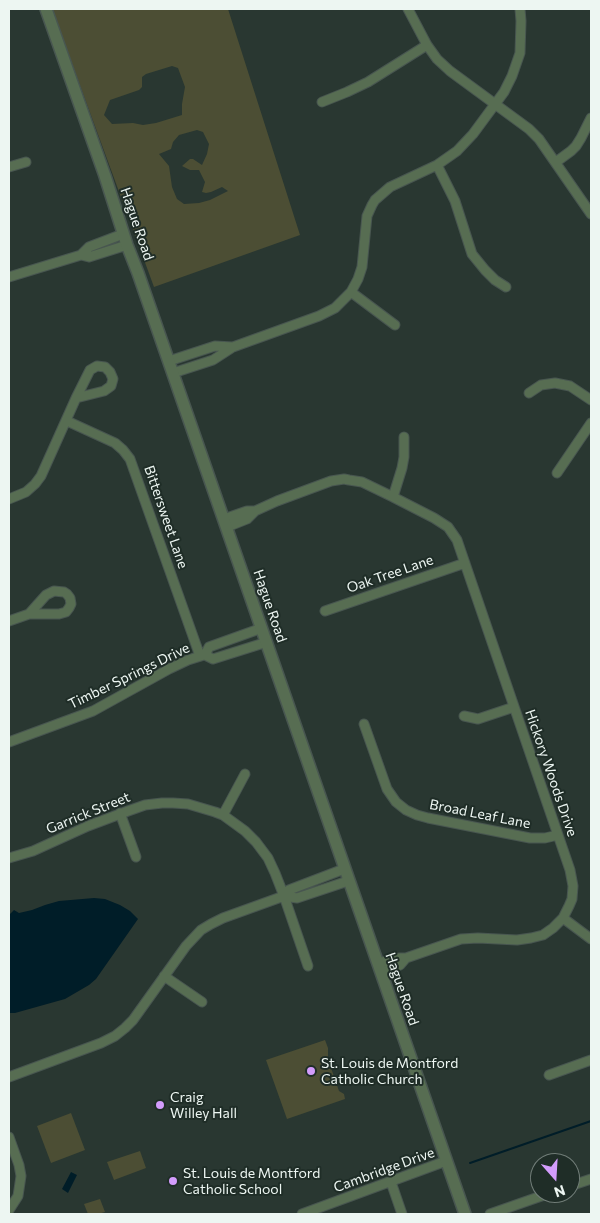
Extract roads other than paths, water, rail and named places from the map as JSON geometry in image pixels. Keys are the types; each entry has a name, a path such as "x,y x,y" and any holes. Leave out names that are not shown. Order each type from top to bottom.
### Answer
{"street":[{"name":"Hague Road","path":"46,9 465,1214"},
{"path":"408,9 427,46 446,67 529,129 539,139 591,214"},
{"path":"173,373 213,360 233,347 319,316 335,308 351,292 362,267 367,216 379,195 390,187 437,165 456,151 466,142 504,92 520,52 520,9"},
{"path":"322,102 377,77 427,46"},
{"path":"556,162 576,146 582,138 591,118"},
{"path":"9,168 26,162"},
{"path":"437,165 455,201 472,254 491,276 506,287"},
{"path":"9,278 81,255 89,257 125,239"},
{"path":"351,292 395,325"},
{"path":"169,361 215,346 233,347"},
{"path":"529,393 541,385 556,383 570,386 591,400"},
{"path":"9,499 26,492 42,476 76,398"},
{"name":"Bittersweet Lane","path":"67,421 115,443 130,459 202,656"},
{"path":"557,473 591,423"},
{"path":"393,497 402,468 404,437"},
{"name":"Hickory Woods Drive","path":"226,523 247,519 255,511 277,501 331,481 344,479 362,482 393,497 444,524 454,535 570,870 573,881 572,899 564,918"},
{"name":"Oak Tree Lane","path":"325,611 465,563"},
{"path":"9,621 29,614"},
{"name":"Timber Springs Drive","path":"9,742 93,711 168,669 202,656 209,647 262,628"},
{"name":"Timber Springs Drive","path":"202,656 213,658 267,642"},
{"path":"464,716 478,719 514,707"},
{"name":"Broad Leaf Lane","path":"364,724 387,789 396,802 406,810 422,817 530,838 545,838 558,835"},
{"path":"222,815 245,774"},
{"name":"Garrick Street","path":"9,858 33,851 88,826 145,805 188,804 207,809 222,815 245,831 263,850 284,896 308,966"},
{"path":"120,814 136,857"},
{"path":"284,896 289,890 344,869"},
{"path":"9,1077 115,1036 133,1020 190,941 210,924 284,896 297,898 348,881"},
{"path":"380,968 400,965 406,958 461,939 517,940 539,936 550,931 564,918 591,939"},
{"path":"164,976 202,1002"},
{"path":"549,1075 591,1060"},
{"path":"9,1137 21,1176 18,1196 9,1210"},
{"name":"Cambridge Drive","path":"302,1214 446,1161"},
{"path":"391,1182 402,1214"},
{"path":"490,1214 530,1200"}],"water":[{"path":"105,899 120,905 138,919 96,979 65,999 9,1013 9,915 14,910 19,913 59,901"},
{"path":"71,1172 77,1175 68,1193 62,1189"}],"waterway":[{"path":"470,1163 591,1121"}],"place":[{"name":"St. Louis de Montford Catholic Church","path":"311,1071"},
{"name":"Craig Willey Hall","path":"160,1105"},
{"name":"St. Louis de Montford Catholic School","path":"173,1181"}]}
